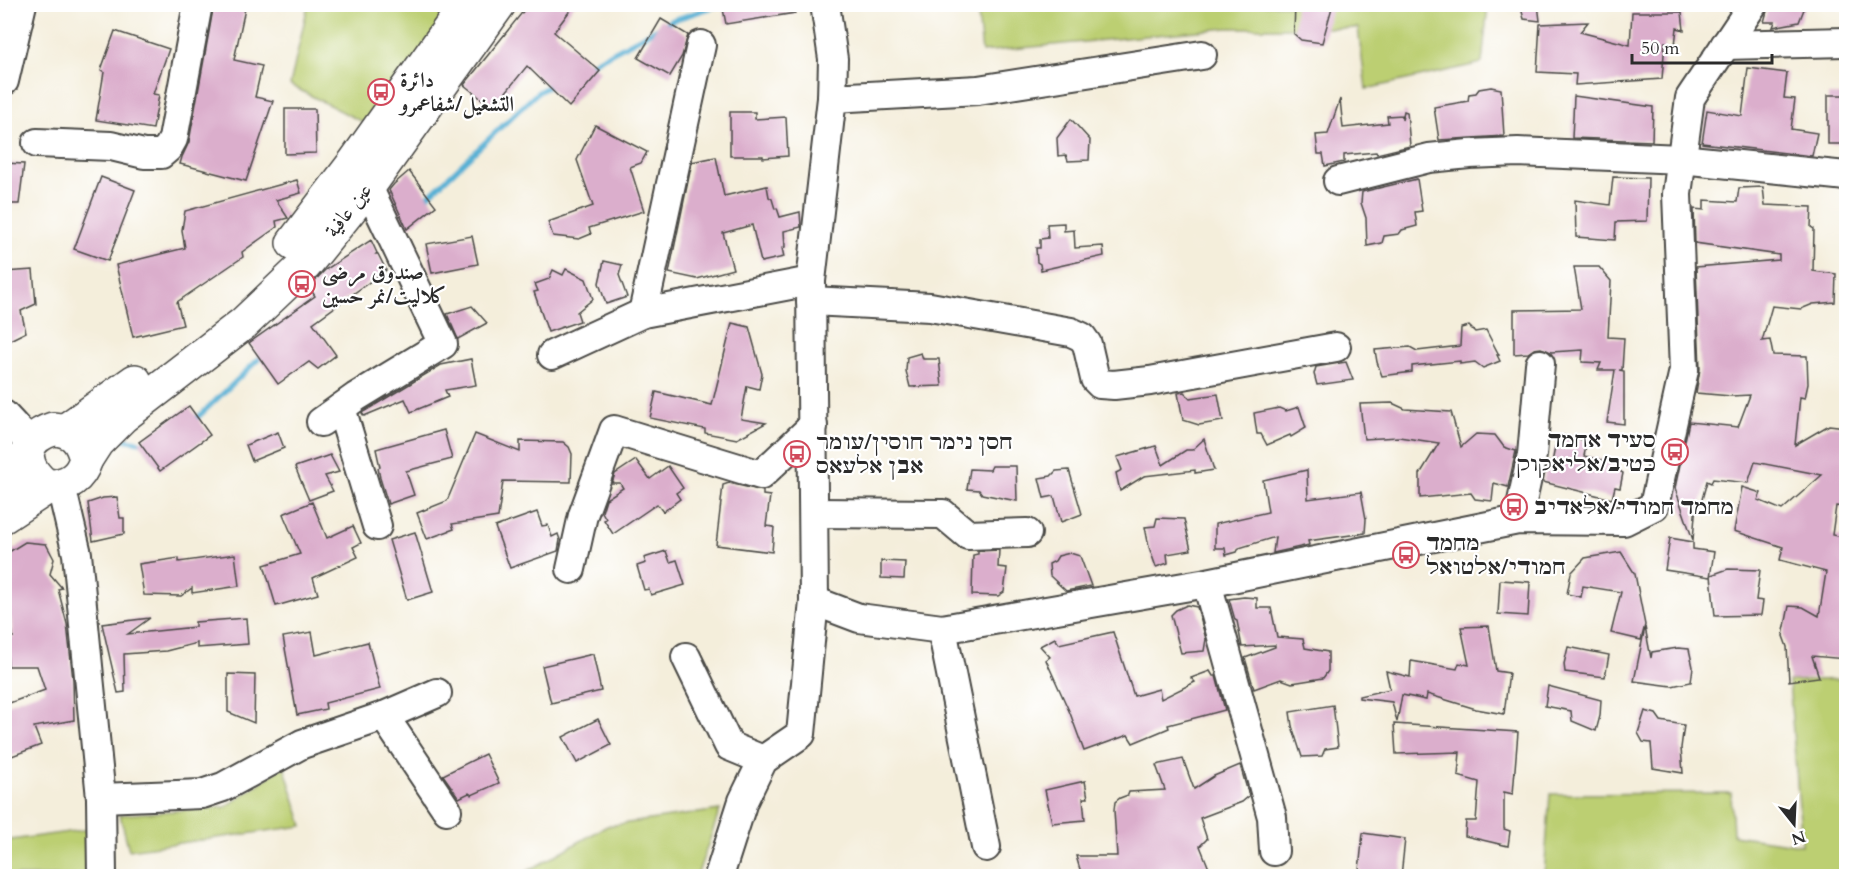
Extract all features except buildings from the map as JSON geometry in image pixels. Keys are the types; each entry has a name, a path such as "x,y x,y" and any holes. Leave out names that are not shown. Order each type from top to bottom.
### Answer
{"main road":[{"name":"عين عافية","path":"66,430 199,334 245,296 306,229 467,4"},
{"name":"عين عافية","path":"86,459 97,442 122,417 244,323 298,271 368,187 499,4"},
{"path":"4,489 43,432 53,429 66,430 79,439 86,459 81,473 75,479 54,486 4,516"},
{"path":"29,452 33,474 54,486"}],"street":[{"path":"4,81 22,4"},
{"path":"37,143 111,146 144,154 160,154 168,148 173,140 198,4"},
{"path":"719,876 743,801 763,760 801,734 814,601 811,291 832,98 833,59 825,4"},
{"path":"814,601 859,618 942,630 1207,583 1518,520 1624,521 1654,506 1684,370 1677,194 1690,98 1753,4"},
{"path":"1725,45 1846,42"},
{"path":"643,313 701,45"},
{"path":"832,98 978,90 1202,55"},
{"path":"1338,181 1429,158 1518,152 1681,159 1846,176"},
{"path":"368,187 443,344 356,397 331,415 377,526"},
{"path":"552,355 643,313 811,291 930,307 1071,332 1082,337 1087,344 1095,379 1100,384 1114,385 1150,381 1336,347"},
{"path":"1518,520 1532,455 1540,364"},
{"path":"4,415 29,452"},
{"path":"571,569 583,515 614,430 761,475 813,426"},
{"path":"54,486 77,554 101,798 102,876"},
{"path":"814,513 943,514 968,535 1027,533"},
{"path":"1207,583 1269,808 1274,851"},
{"path":"942,630 986,847"},
{"path":"686,657 729,746 763,760"},
{"path":"101,798 202,794 223,787 302,744 384,716 437,693"},
{"path":"384,716 447,810"}],"green space":[{"path":"308,5 458,5 378,130 290,85"},
{"path":"977,5 1488,5 1482,63 1366,89 1358,28 1228,28 982,52"},
{"path":"1846,679 1846,865 1832,876 1544,876 1550,794 1731,793 1733,835 1802,845 1789,681"},
{"path":"284,766 303,826 129,850 120,815 226,807"},
{"path":"720,810 697,876 519,876 607,826"},
{"path":"90,829 92,876 5,876 4,841"}],"waterway":[{"path":"587,66 673,20 722,4"},
{"path":"424,200 537,93 552,84"},
{"path":"192,423 264,354"},
{"path":"116,438 145,443"}],"place":[{"name":"دائرة التشغيل/شفاعمرو","path":"381,92"},
{"name":"صندوق مرضى كلاليت/نمر حسين","path":"302,284"},
{"name":"סעיד אחמד כטיב/אליאקוק","path":"1675,452"},
{"name":"חסן נימר חוסין/עומר אבן אלעאס","path":"797,454"},
{"name":"מחמד חמודי/אלאדיב","path":"1514,507"},
{"name":"מחמד חמודי/אלטואל","path":"1406,555"}]}
